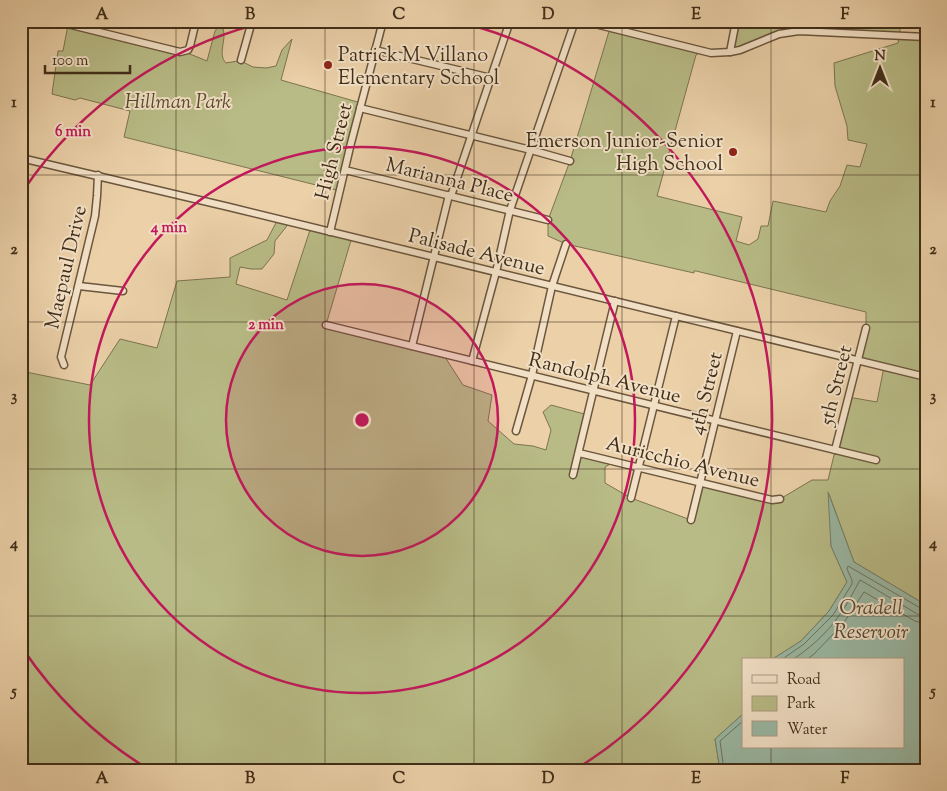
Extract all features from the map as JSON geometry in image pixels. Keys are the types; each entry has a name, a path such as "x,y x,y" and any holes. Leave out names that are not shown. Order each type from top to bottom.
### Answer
{"street":[{"path":"55,21 180,52 188,50 196,21"},
{"path":"241,60 252,21"},
{"name":"High Street","path":"330,232 383,21"},
{"path":"412,346 450,196 510,21"},
{"path":"472,361 496,272 510,210 575,21"},
{"path":"583,21 702,51 720,53 749,47 779,34 794,32 926,37"},
{"path":"730,52 736,21"},
{"path":"375,50 491,78"},
{"path":"360,108 570,161"},
{"name":"Palisade Avenue","path":"21,158 98,175 926,377"},
{"name":"Marianna Place","path":"345,170 548,220"},
{"name":"Maepaul Drive","path":"64,365 61,357 95,216 98,175"},
{"path":"516,431 532,375 552,286 566,244"},
{"path":"79,286 123,291"},
{"path":"573,476 615,302"},
{"path":"631,498 676,316"},
{"name":"Randolph Avenue","path":"326,325 876,460"},
{"name":"5th Street","path":"835,450 866,328"},
{"name":"4th Street","path":"691,520 737,331"},
{"name":"Auricchio Avenue","path":"578,452 772,500 780,499"}],"green space":[{"path":"736,21 900,21 900,36 926,37 926,605 854,562 829,494 831,546 847,582 829,611 801,641 774,658 742,658 742,715 715,739 720,770 21,770 21,371 90,385 120,339 157,348 177,281 230,277 230,258 267,240 278,219 290,222 275,241 274,254 262,269 240,267 236,284 287,300 311,227 352,237 326,325 443,354 463,385 492,395 488,421 514,444 533,446 546,450 551,430 543,412 551,405 588,415 579,452 616,461 605,467 605,483 631,498 691,520 700,482 780,499 812,480 828,480 848,397 877,402 884,367 857,360 866,328 866,312 696,271 694,273 566,244 548,236 548,220 570,161 610,28 702,51 696,55 657,196 742,217 736,241 749,245 758,239 761,226 768,226 773,201 826,212 830,201 840,186 847,165 860,167 867,144 848,140 847,126 835,86 834,63 898,43 899,36 789,32 730,52"},
{"name":"Hillman Park","path":"68,25 185,52 207,61 215,31 220,28 223,29 224,33 222,55 226,63 238,61 253,67 266,68 276,66 282,50 292,39 281,80 361,103 340,191 124,137 130,111 80,98 75,100 52,94 58,51 63,51"}],"water":[{"name":"Oradell Reservoir","path":"828,492 854,562 926,605 926,770 720,770 715,739 742,715 742,748 904,748 904,658 774,658 801,641 829,611 847,582 831,546"}],"place":[{"name":"Patrick M Villano Elementary School","path":"328,65"},
{"name":"Emerson Junior-Senior High School","path":"733,152"}]}
